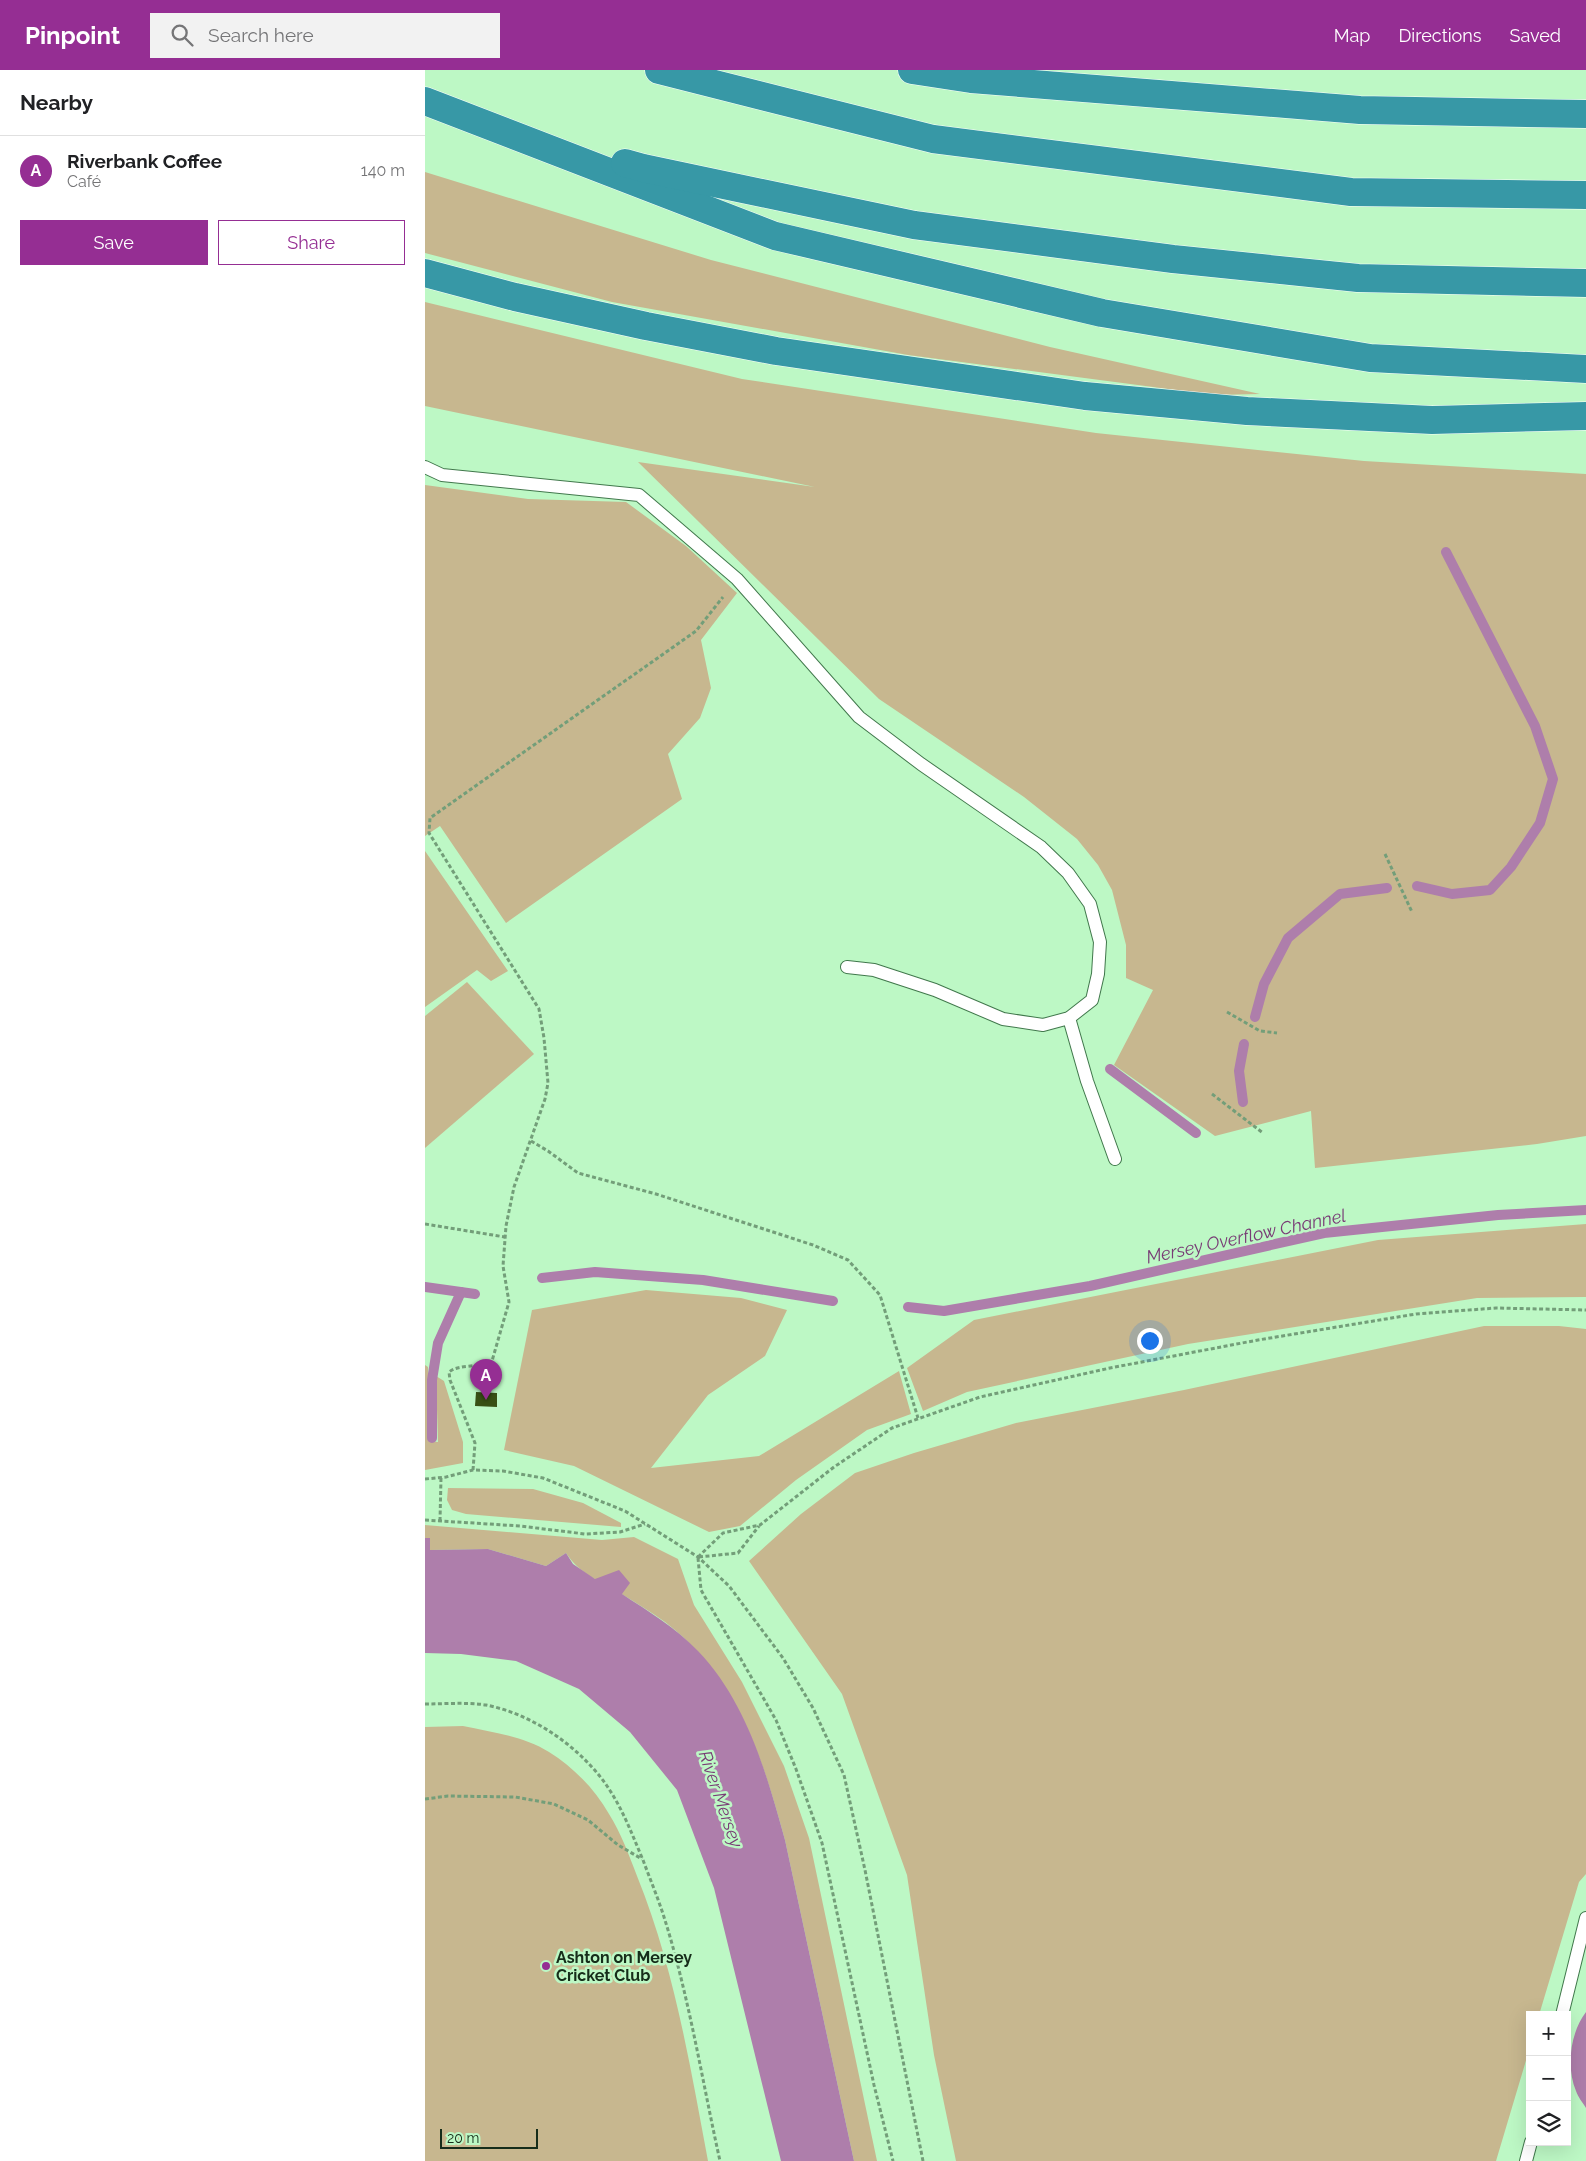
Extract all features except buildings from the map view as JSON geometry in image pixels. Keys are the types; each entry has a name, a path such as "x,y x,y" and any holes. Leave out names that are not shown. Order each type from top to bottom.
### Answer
{"highway":[{"path":"659,70 933,139 1351,192 1586,195"},
{"path":"912,70 971,79 1360,110 1586,114"},
{"path":"425,101 643,168 914,225 1173,259 1358,278 1586,283"},
{"path":"425,101 775,236 1102,312 1370,358 1586,369"},
{"path":"425,273 515,297 646,326 776,351 1085,396 1247,411 1431,420 1586,416"}],"lane":[{"path":"425,467 443,476 639,495 737,579 859,717 921,764 1041,847 1068,874 1090,904 1100,942 1098,974 1092,1000 1069,1018 1043,1025 1003,1019 935,990 874,970 847,966"},
{"path":"1069,1018 1087,1081 1115,1159"},
{"path":"1563,2011 1586,1918"},
{"path":"1526,2161 1530,2146"}],"path":[{"path":"473,1470 475,1443 450,1380 449,1372 453,1368 482,1366 491,1361 509,1302 503,1266 505,1238 515,1187 545,1100 548,1083 539,1009 429,833 431,818 696,632 737,579"},
{"path":"1385,854 1412,912"},
{"path":"1227,1012 1260,1031 1277,1033"},
{"path":"1212,1094 1263,1133"},
{"path":"531,1142 548,1151 578,1173 655,1194 813,1245 848,1260 880,1296 918,1418"},
{"path":"425,1224 505,1238"},
{"path":"698,1557 738,1553 760,1525 834,1467 892,1428 980,1397 1110,1368 1258,1340 1416,1314 1495,1308 1586,1310"},
{"path":"425,1479 473,1470 503,1471 543,1478 625,1511 698,1557 729,1586 783,1658 813,1708 844,1775 865,1870 923,2161"},
{"path":"440,1521 441,1477"},
{"path":"425,1520 520,1526 585,1534 620,1532 646,1524"},
{"path":"698,1557 723,1533 760,1525"},
{"path":"698,1557 701,1590 776,1720 796,1769 822,1843 874,2085 893,2161"},
{"path":"425,1704 456,1703 485,1705 516,1714 543,1727 567,1744 601,1778 617,1802 631,1829 664,1916 685,1992 720,2161"},
{"path":"425,1799 448,1796 515,1797 554,1804 588,1820 618,1845 642,1859"}],"shaded area":[{"path":"425,172 711,260 1050,347 1260,394 1214,395 908,355 612,302 425,253"},
{"path":"425,302 742,379 1096,433 1364,461 1586,474 1586,1136 1537,1144 1315,1168 1311,1111 1215,1136 1114,1065 1153,990 1126,978 1126,945 1112,890 1098,865 1077,839 1024,797 879,699 638,462 815,487 425,406"},
{"path":"425,485 528,499 626,502 686,546 737,593 701,640 711,688 700,718 668,754 682,799 506,923 440,826 425,836"},
{"path":"425,851 508,971 491,981 477,970 425,1007"},
{"path":"467,982 534,1054 425,1148 425,1016"},
{"path":"1586,1224 1586,1297 1477,1298 1188,1344 967,1392 923,1411 907,1368 974,1320 1378,1240"},
{"path":"646,1290 741,1298 787,1310 765,1356 708,1395 651,1468 759,1456 899,1371 911,1414 867,1430 796,1480 740,1526 709,1532 574,1466 504,1450 532,1310"},
{"path":"1484,1326 1559,1326 1586,1329 1586,1874 1579,1882 1540,2011 1526,2011 1526,2060 1496,2161 956,2161 934,2055 907,1875 842,1694 749,1561 801,1514 855,1473 914,1453 1016,1423 1184,1390"},
{"path":"425,1365 428,1367 429,1441 438,1442 436,1376 444,1381 463,1442 463,1463 425,1470"},
{"path":"448,1488 533,1489 583,1503 621,1523 621,1527 466,1514 452,1510 447,1500"},
{"path":"425,1525 602,1540 634,1537 678,1559 694,1605 742,1682 784,1766 809,1838 877,2161 854,2161 785,1840 767,1778 756,1749 729,1693 711,1667 690,1644 665,1622 626,1596 590,1576 577,1566 566,1553 546,1566 488,1549 430,1550 430,1539 425,1538"},
{"name":"Ashton on Mersey Cricket Club","path":"463,1726 518,1738 549,1752 567,1764 583,1779 597,1796 613,1821 631,1860 661,1945 680,2017 708,2161 425,2161 425,1727"}],"water":[{"name":"River Mersey","path":"425,1538 430,1538 430,1550 488,1549 546,1566 566,1553 573,1564 595,1579 619,1570 630,1583 622,1594 681,1635 715,1671 730,1693 742,1716 771,1790 785,1840 854,2161 781,2161 714,1888 677,1790 630,1732 579,1689 516,1661 461,1654 425,1653"},
{"path":"1586,2012 1586,2108 1578,2095 1571,2071 1571,2050 1576,2030"}],"waterway":[{"path":"1417,886 1452,894 1490,890 1511,867 1540,823 1553,779 1535,726 1446,552"},
{"path":"1255,1017 1264,984 1288,938 1340,894 1387,888"},
{"path":"1243,1102 1239,1071 1244,1044"},
{"path":"1110,1069 1196,1133"},
{"name":"Mersey Overflow Channel","path":"908,1307 944,1311 1090,1286 1324,1233 1498,1215 1586,1210"},
{"path":"542,1278 595,1272 703,1280 833,1301"},
{"path":"425,1287 475,1294"},
{"path":"432,1438 432,1380 438,1343 461,1292"}],"place":[{"name":"Riverbank Coffee","path":"486,1400"},
{"name":"Ashton on Mersey Cricket Club","path":"546,1966"}]}
